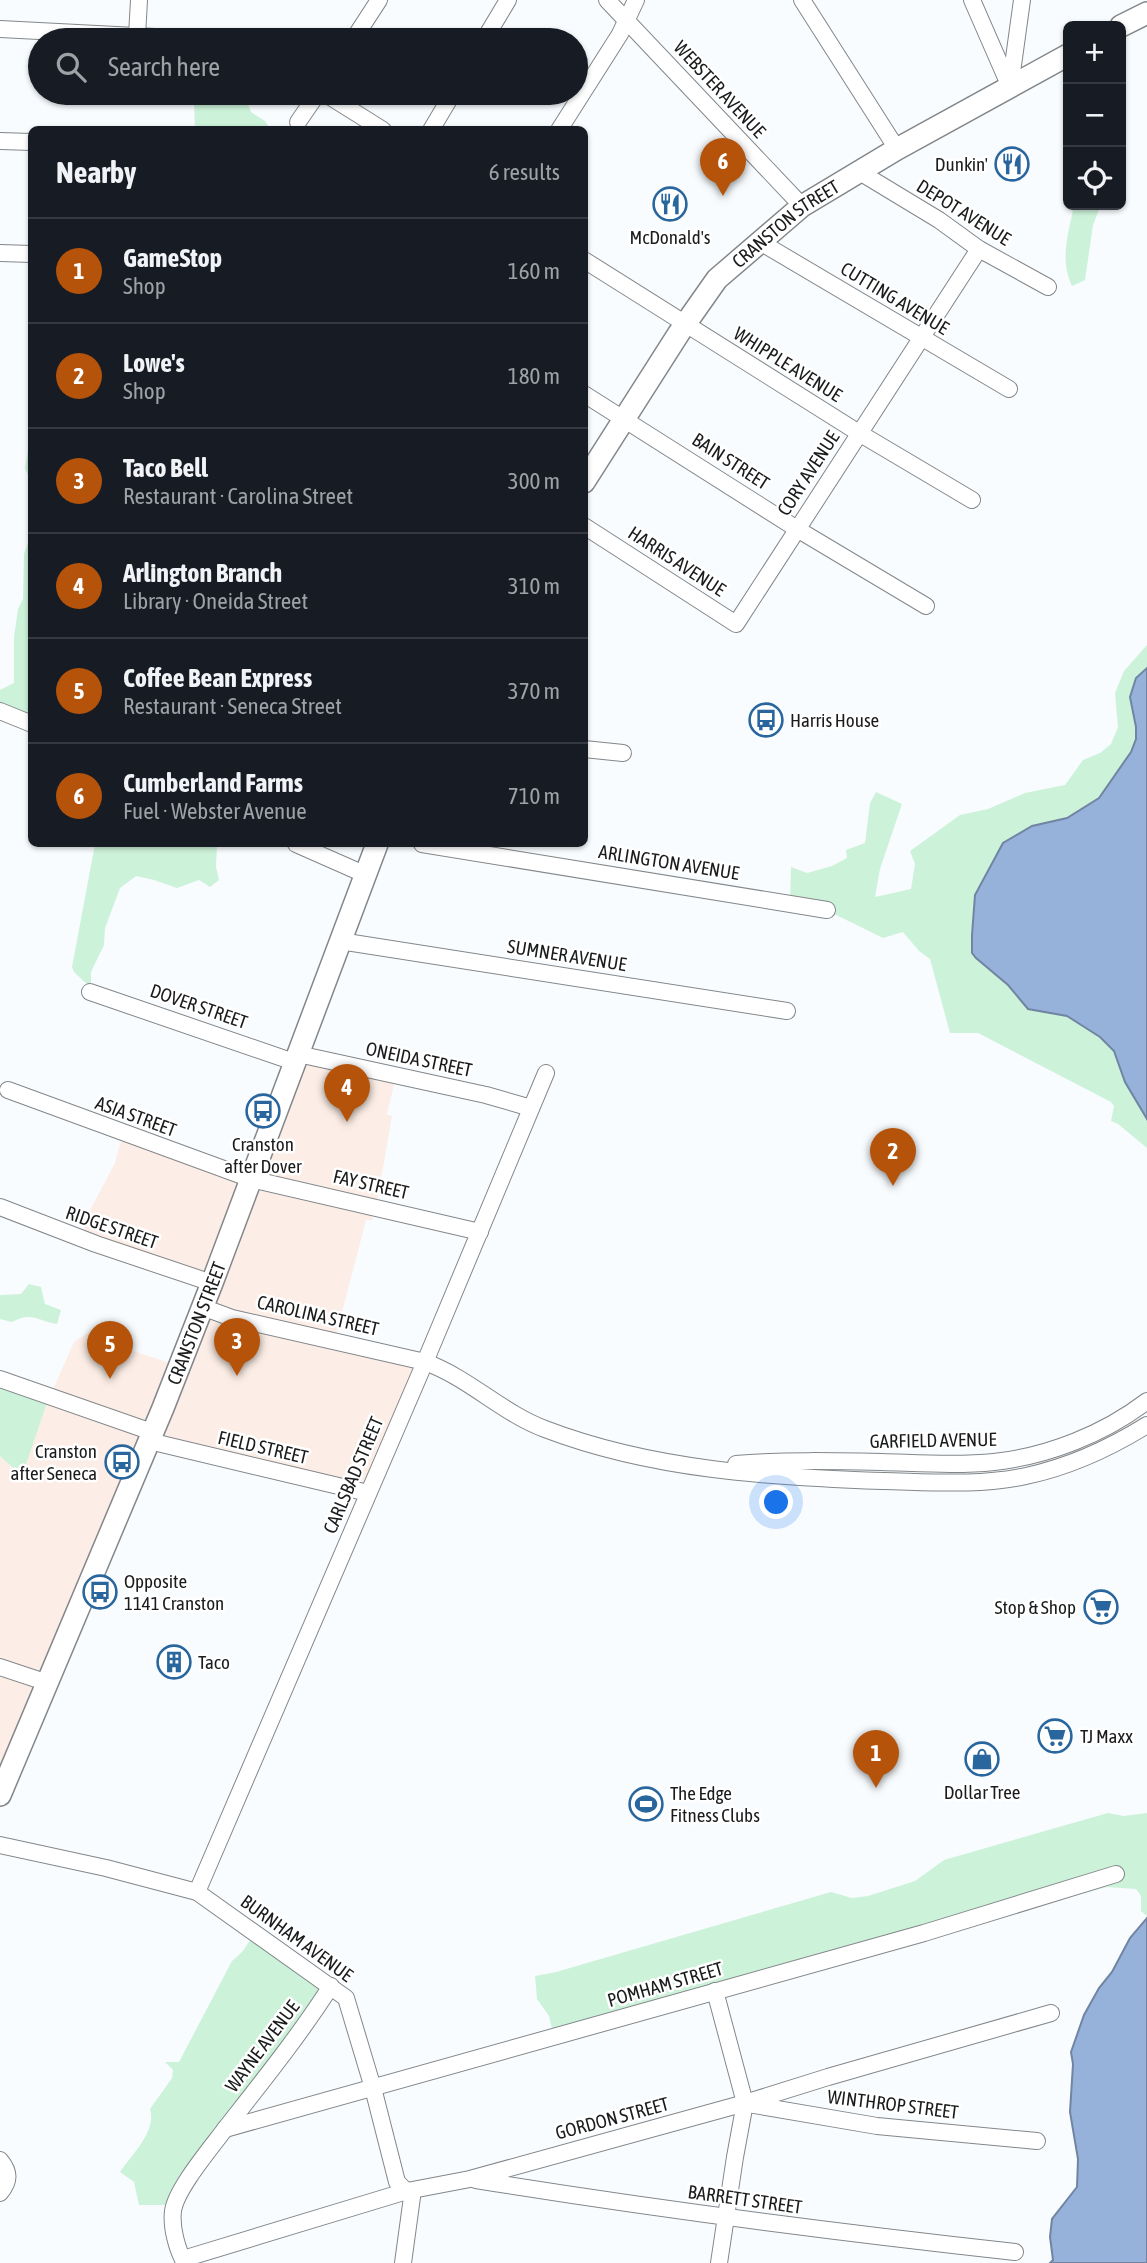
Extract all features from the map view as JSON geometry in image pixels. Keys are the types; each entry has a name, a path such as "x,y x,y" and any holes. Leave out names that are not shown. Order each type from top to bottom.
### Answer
{"main road":[{"path":"1126,24 1147,13"},
{"name":"CRANSTON STREET","path":"588,476 717,279 802,206 858,171 1063,58"},
{"name":"CRANSTON STREET","path":"0,1796 212,1283 376,847"}],"street":[{"path":"137,28 139,0"},
{"path":"360,28 378,0"},
{"path":"491,28 508,0"},
{"name":"WEBSTER AVENUE","path":"607,0 802,206"},
{"path":"588,84 620,34 636,0"},
{"path":"802,0 897,149"},
{"path":"972,0 1010,86"},
{"path":"1010,86 1022,0"},
{"path":"0,29 28,30"},
{"path":"298,122 310,105"},
{"path":"343,105 377,126"},
{"path":"433,126 446,105"},
{"path":"562,126 575,105"},
{"path":"0,141 28,142"},
{"name":"DEPOT AVENUE","path":"858,171 939,220 979,249 1048,287"},
{"name":"CUTTING AVENUE","path":"760,242 1009,389"},
{"name":"CORY AVENUE","path":"743,615 979,249"},
{"path":"0,253 28,254"},
{"name":"WHIPPLE AVENUE","path":"588,263 859,433 972,500"},
{"name":"BAIN STREET","path":"588,396 797,529 926,606"},
{"name":"HARRIS AVENUE","path":"588,529 736,624 743,615"},
{"path":"0,711 28,722"},
{"path":"588,749 623,753"},
{"path":"303,847 364,874"},
{"name":"ARLINGTON AVENUE","path":"440,847 827,910"},
{"name":"SUMNER AVENUE","path":"340,941 787,1011"},
{"name":"DOVER STREET","path":"90,992 296,1058"},
{"name":"ONEIDA STREET","path":"296,1058 486,1095 531,1108"},
{"name":"CARLSBAD STREET","path":"197,1892 546,1073"},
{"name":"ASIA STREET","path":"8,1090 251,1179"},
{"name":"FAY STREET","path":"251,1179 480,1232"},
{"name":"RIDGE STREET","path":"0,1207 96,1244 212,1283"},
{"name":"CAROLINA STREET","path":"202,1307 232,1318 425,1362"},
{"name":"GARFIELD AVENUE","path":"425,1362 457,1377 513,1414 541,1428 617,1453 660,1462 789,1478 977,1482 1026,1476 1090,1455 1147,1424"},
{"name":"FIELD STREET","path":"0,1380 151,1436 368,1493"},
{"name":"GARFIELD AVENUE","path":"706,1467 779,1461 972,1464 1014,1459 1078,1440 1118,1420 1147,1401"},
{"path":"880,1481 881,1462"},
{"path":"0,1667 48,1683"},
{"name":"BURNHAM AVENUE","path":"0,1845 106,1868 197,1892 346,1998 397,2182 412,2197 403,2263"},
{"name":"POMHAM STREET","path":"225,2130 924,1933 1116,1874"},
{"name":"WAYNE AVENUE","path":"184,2261 175,2232 173,2210 185,2185 204,2155 310,2018 331,1986"},
{"path":"715,1991 745,2103 719,2263"},
{"name":"GORDON STREET","path":"184,2261 407,2191 470,2179 745,2103 1052,2013"},
{"name":"WINTHROP STREET","path":"745,2103 877,2126 1037,2140"},
{"path":"0,2160 8,2171 7,2185 0,2193"},
{"name":"BARRETT STREET","path":"470,2179 725,2218 1014,2252"},
{"path":"184,2261 212,2263"}],"shaded area":[{"path":"308,1050 397,1072 387,1114 392,1116 376,1208 371,1211 373,1220 366,1220 334,1343 427,1366 370,1496 148,1447 0,1795 0,1456 21,1476 49,1398 74,1342 94,1329 114,1337 127,1349 176,1365 210,1285 84,1239 84,1220 89,1219 89,1212 115,1163 123,1133 247,1176"}],"green space":[{"path":"194,105 248,105 251,112 268,126 195,126"},
{"path":"1073,210 1099,210 1093,225 1085,280 1072,286 1066,266"},
{"path":"28,450 28,475 25,469"},
{"path":"28,543 28,722 0,709 0,690 14,683 14,637 18,609 23,599 24,554"},
{"path":"1147,645 1147,668 1133,686 1131,694 1136,737 1129,754 1105,790 1086,808 1069,816 1032,826 972,953 1008,985 1028,1009 1067,1016 1100,1037 1115,1051 1125,1082 1147,1119 1147,1148 1111,1121 1114,1106 1111,1102 978,1033 950,1033 930,959 919,951 903,932 883,938 824,909 790,902 791,867 807,873 832,866 847,858 846,850 865,843 870,803 876,792 902,804 880,869 875,897 911,889 915,864 910,851 960,815 988,809 1025,793 1065,785 1083,760 1100,753 1111,744 1118,727 1115,693 1124,671"},
{"path":"94,847 217,847 216,867 219,880 210,887 199,880 177,888 136,876 120,888 105,928 104,945 91,972 91,988 72,967"},
{"path":"29,1284 41,1287 45,1304 61,1310 57,1324 30,1317 12,1322 0,1319 0,1295 21,1294"},
{"path":"0,1379 49,1397 22,1476 0,1456"},
{"path":"1108,1813 1124,1816 1147,1813 1147,1916 1141,1911 1141,1896 1136,1889 1107,1887 554,2037 549,2016 537,1999 535,1976 831,1892 852,1898 868,1896 915,1881 944,1860"},
{"path":"255,1933 329,1984 174,2205 139,2205 134,2182 120,2172 147,2134 150,2109 172,2078 173,2070 165,2062 179,2062 232,1961"}],"water":[{"path":"1147,668 1147,1119 1125,1082 1114,1051 1100,1037 1067,1016 1028,1009 1008,985 972,953 972,935 975,895 1003,843 1032,826 1067,818 1099,798 1131,752 1136,739 1136,727 1130,697 1136,678"},
{"path":"1147,1918 1147,2263 1050,2263 1053,2260 1050,2237 1052,2219 1077,2187 1078,2159 1070,2112 1073,2064 1071,2052 1084,2015 1099,1988 1112,1972 1130,1938"}],"place":[{"name":"Dunkin'","path":"1012,164"},
{"name":"Cumberland Farms","path":"723,196"},
{"name":"McDonald's","path":"670,204"},
{"name":"Harris House","path":"766,720"},
{"name":"Cranston after Dover","path":"263,1111"},
{"name":"Arlington Branch","path":"347,1122"},
{"name":"Lowe's","path":"893,1186"},
{"name":"Taco Bell","path":"237,1376"},
{"name":"Coffee Bean Express","path":"110,1379"},
{"name":"Cranston after Seneca","path":"122,1462"},
{"name":"Opposite 1141 Cranston","path":"100,1592"},
{"name":"Stop & Shop","path":"1101,1607"},
{"name":"Taco","path":"174,1662"},
{"name":"TJ Maxx","path":"1055,1736"},
{"name":"Dollar Tree","path":"982,1759"},
{"name":"GameStop","path":"876,1788"},
{"name":"The Edge Fitness Clubs","path":"646,1804"}]}
